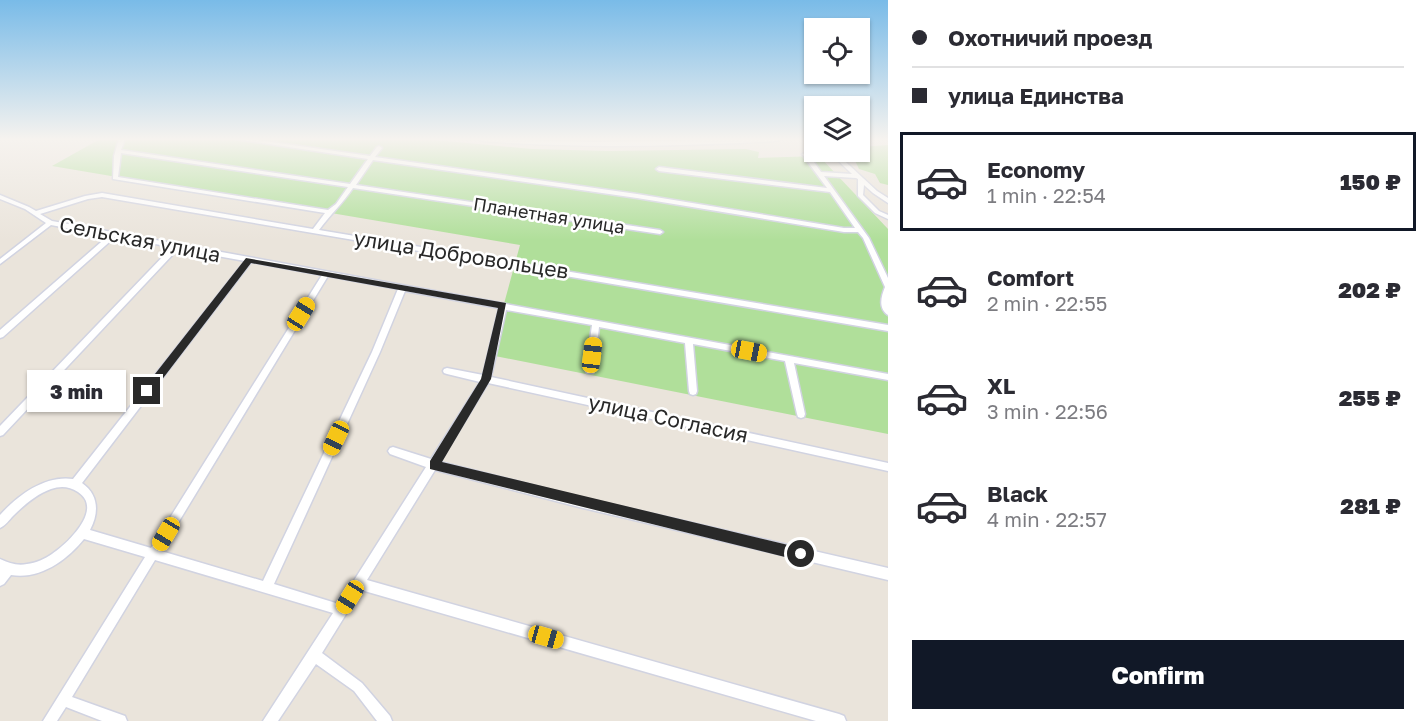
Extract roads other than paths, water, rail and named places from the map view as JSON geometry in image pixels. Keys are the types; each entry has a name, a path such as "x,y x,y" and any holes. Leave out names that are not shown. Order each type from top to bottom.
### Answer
{"street":[{"path":"116,173 115,178 328,212"},
{"name":"Планетная улица","path":"263,173 660,232"},
{"path":"315,231 328,212 338,205 361,173"},
{"path":"473,173 637,196 844,230 861,230"},
{"path":"687,173 833,192"},
{"path":"854,173 888,201"},
{"path":"820,174 859,177"},
{"path":"820,174 861,230 888,287 884,300 888,312"},
{"path":"859,177 860,195 877,212 888,218"},
{"name":"улица Добровольцев","path":"35,213 87,197 102,195 888,328"},
{"name":"Сельская улица","path":"0,197 20,204 50,223 888,377"},
{"path":"0,262 50,223"},
{"path":"0,335 113,235"},
{"path":"0,432 176,247"},
{"path":"75,485 249,260"},
{"path":"50,721 326,274"},
{"path":"266,588 376,352 402,288"},
{"path":"270,721 434,465 486,379 503,306"},
{"path":"591,371 596,323"},
{"path":"688,340 693,391"},
{"path":"789,359 801,414"},
{"name":"улица Согласия","path":"447,371 888,467"},
{"path":"393,451 434,465 684,527 888,574"},
{"path":"0,523 4,510 35,491 56,484 75,485 84,489 90,497 92,508 89,520 83,533 71,547 56,559 39,567 22,571 4,567 0,580"},
{"path":"83,533 341,610"},
{"path":"358,583 839,721"},
{"path":"314,655 358,687 385,721"},
{"path":"63,700 120,721"}]}
